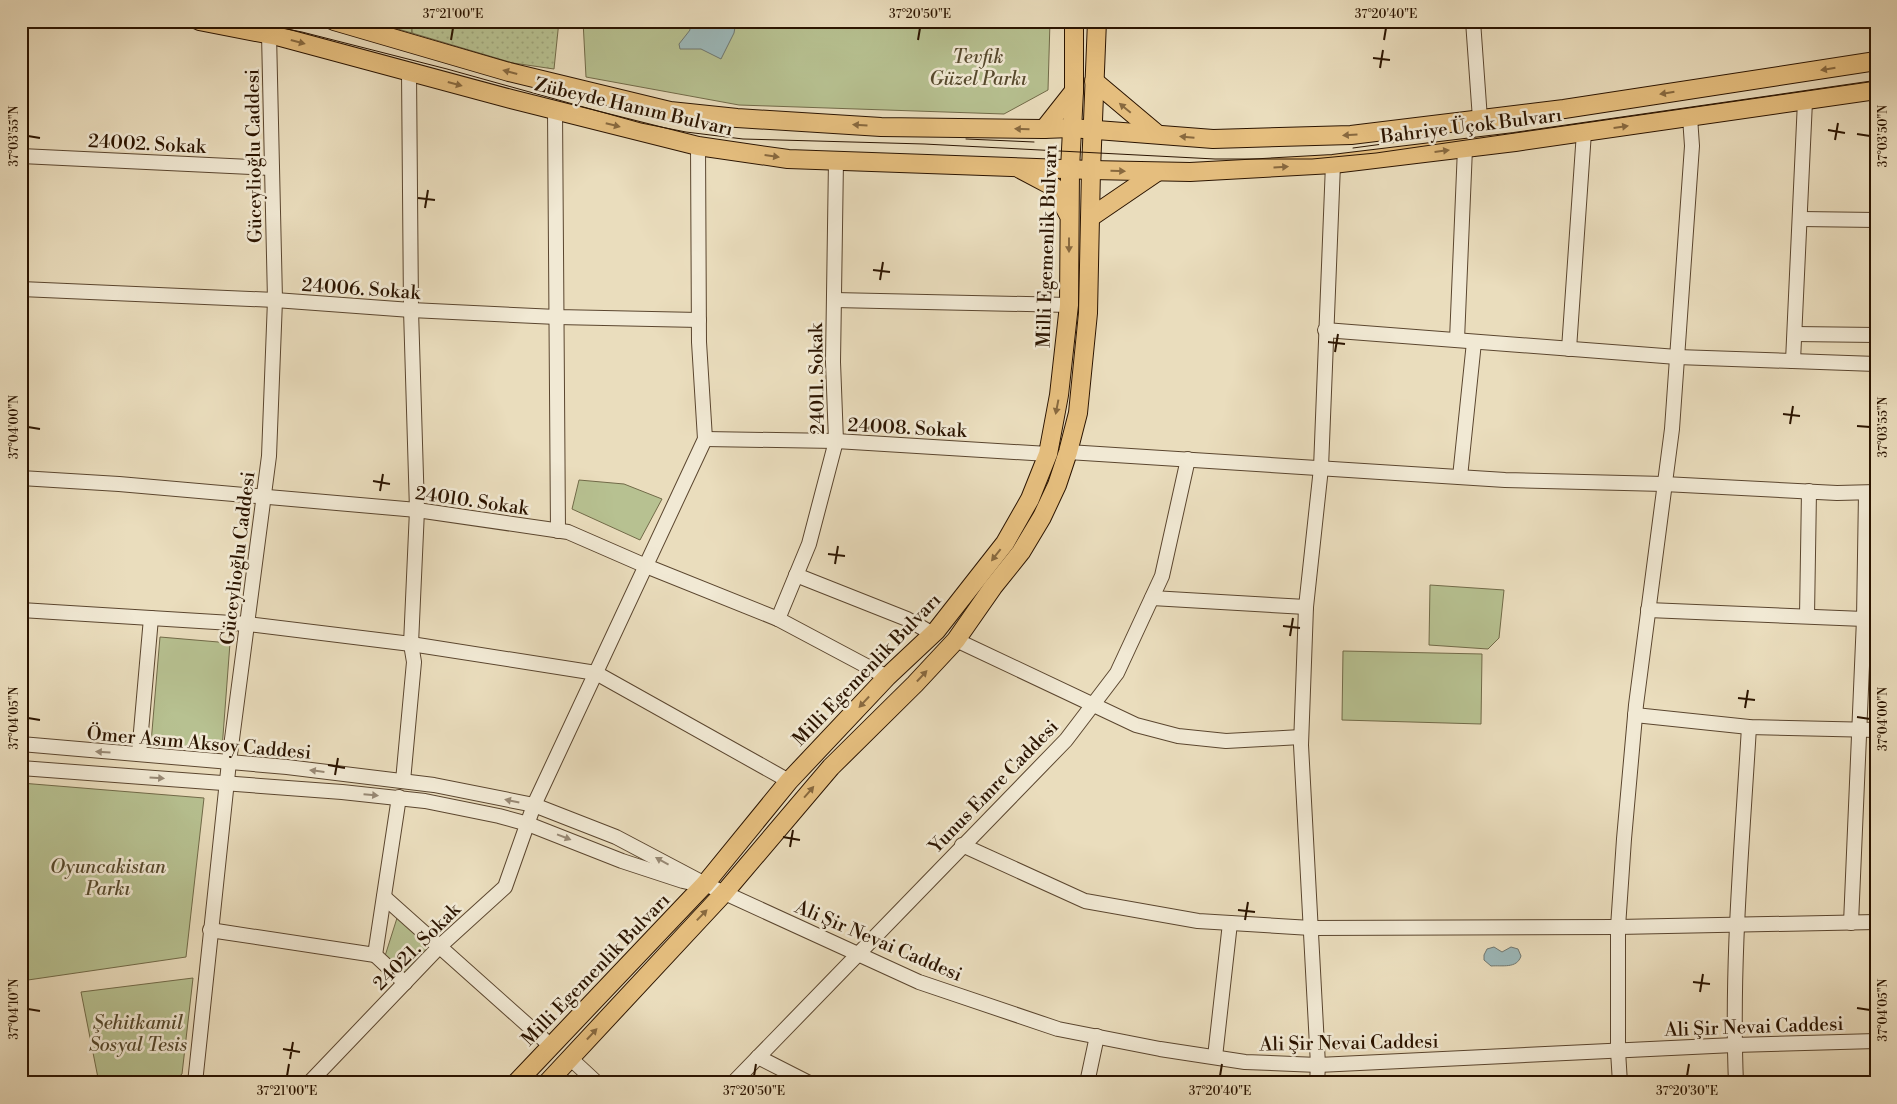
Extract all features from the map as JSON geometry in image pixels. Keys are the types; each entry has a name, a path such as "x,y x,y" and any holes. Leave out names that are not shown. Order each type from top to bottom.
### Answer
{"main road":[{"name":"Zübeyde Hanım Bulvarı","path":"199,21 269,34 698,146 788,158 1070,169"},
{"name":"Zübeyde Hanım Bulvarı","path":"334,21 509,72 670,111 737,118 880,127 1071,128"},
{"name":"Milli Egemenlik Bulvarı","path":"516,1083 705,884 789,781 887,677 933,634 1005,543 1030,499 1048,454 1059,395 1069,306 1069,216 1071,128 1074,91 1074,21"},
{"path":"547,1083 724,893 831,767 915,684 956,640 1025,545 1042,517 1057,485 1078,412 1088,313 1092,130 1097,21"},
{"name":"Bahriye Üçok Bulvarı","path":"1071,128 1213,139 1351,135 1564,109 1876,61"},
{"path":"1094,81 1157,134"},
{"name":"Bahriye Üçok Bulvarı","path":"1070,169 1190,172 1333,164 1584,132 1876,90"},
{"path":"1044,129 1074,91"},
{"path":"1017,167 1054,187 1069,216"},
{"path":"1091,217 1157,172"}],"street":[{"path":"1473,21 1480,119"},
{"name":"Güceylioğlu Caddesi","path":"195,1083 229,762 269,456 275,300 269,34"},
{"path":"403,781 414,662 411,644 417,510 411,310 410,72"},
{"path":"1793,361 1805,101"},
{"path":"555,110 558,531"},
{"path":"1620,1083 1618,1051 1618,927 1635,715 1672,429 1692,146 1690,117"},
{"path":"1569,349 1584,132"},
{"path":"698,146 699,320 705,439"},
{"path":"1457,340 1465,148"},
{"name":"24002. Sokak","path":"21,156 272,168"},
{"name":"24011. Sokak","path":"778,619 809,544 836,441 832,362 836,160"},
{"path":"1317,1083 1318,1065 1301,737 1306,607 1321,468 1333,164"},
{"path":"1800,218 1876,220"},
{"name":"24006. Sokak","path":"21,289 275,300 411,310 556,317 699,320"},
{"path":"834,300 1069,306"},
{"path":"1325,330 1678,357 1876,364"},
{"path":"1795,334 1876,335"},
{"path":"1460,477 1474,342"},
{"name":"24008. Sokak","path":"705,439 836,441 1048,454"},
{"name":"24021. Sokak","path":"309,1083 440,946 505,887 534,805 705,439"},
{"path":"1068,452 1505,480 1664,484 1809,492 1871,492 1851,923"},
{"name":"Yunus Emre Caddesi","path":"733,1083 1066,740 1117,672 1162,576 1188,459"},
{"name":"24010. Sokak","path":"21,478 119,484 417,510 568,532 646,566 778,619 887,677"},
{"path":"1807,616 1809,492"},
{"path":"796,575 907,619 933,634"},
{"path":"1152,598 1306,607"},
{"path":"21,610 248,624 411,644 596,673 789,781"},
{"path":"1648,610 1864,618"},
{"path":"139,754 151,618"},
{"path":"956,640 1136,725 1178,736 1226,741 1301,737"},
{"path":"1635,715 1749,727 1876,730"},
{"path":"1736,1083 1734,1045 1737,925 1749,727"},
{"name":"Ömer Asım Aksoy Caddesi","path":"21,744 229,762 403,781 434,785 534,805 616,837 705,884"},
{"name":"Ömer Asım Aksoy Caddesi","path":"21,768 400,797 499,816 528,824 622,861 683,881 705,884"},
{"path":"375,955 400,797"},
{"path":"962,845 1085,901 1198,921 1311,928 1618,927 1876,922"},
{"name":"Ali Şir Nevai Caddesi","path":"705,884 919,982 1058,1029 1245,1062 1318,1065 1876,1040"},
{"path":"384,897 551,1046"},
{"path":"1215,1058 1230,923"},
{"path":"210,930 375,955 405,983"},
{"path":"1087,1083 1097,1036"},
{"path":"758,1057 809,1083"},
{"path":"570,1058 597,1083"}],"green space":[{"path":"369,21 412,21 412,33"},
{"path":"412,21 559,21 554,69 513,63 412,33"},
{"name":"Tevfik Güzel Parkı","path":"583,21 1050,21 1048,90 1004,114 739,105 586,77"},
{"path":"579,480 624,484 662,499 640,540 572,509"},
{"path":"1430,585 1504,590 1499,638 1488,649 1429,645"},
{"path":"160,637 230,643 222,749 151,743"},
{"path":"1343,651 1482,654 1481,724 1342,720"},
{"name":"Oyuncakistan Parkı","path":"21,783 204,798 186,957 21,981"},
{"path":"397,918 432,946 405,972 385,956"},
{"name":"Şehitkamil Sosyal Tesis","path":"193,978 182,1074 171,1083 99,1083 81,992"}],"water":[{"path":"688,21 736,21 734,33 721,59 701,49 680,49 679,44 690,30"},
{"path":"1494,947 1502,952 1511,947 1518,949 1521,956 1513,965 1491,966 1484,960 1484,955 1487,949"}],"tram line":[{"path":"246,21 302,32 447,69 641,123 686,132 743,139 924,144 1215,159 1312,159 1376,153 1876,81"},
{"path":"966,139 1034,142"},
{"path":"1353,148 1398,142"}]}
